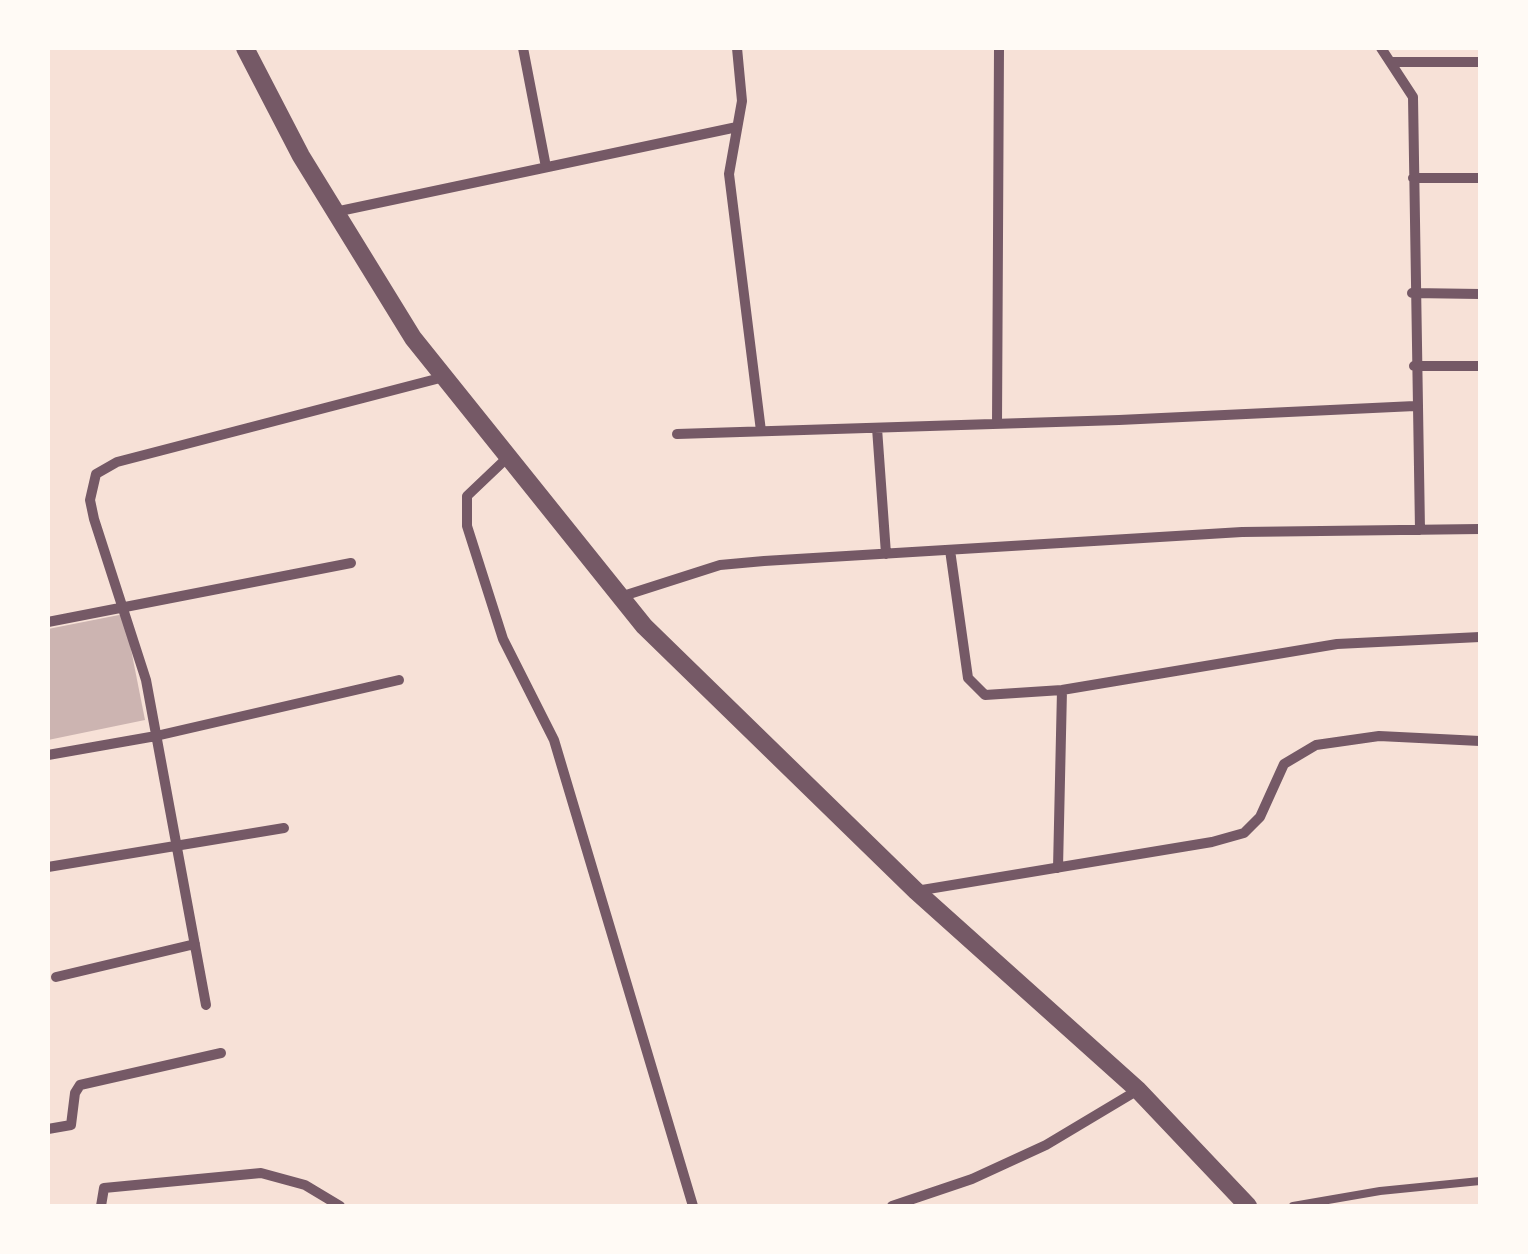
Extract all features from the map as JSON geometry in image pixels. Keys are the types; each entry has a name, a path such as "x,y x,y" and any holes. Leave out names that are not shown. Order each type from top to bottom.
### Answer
{"street":[{"path":"244,48 335,212 413,338 644,626 916,891 1138,1090 1248,1206"},
{"path":"523,48 546,167"},
{"path":"737,48 742,101 729,174 761,431"},
{"path":"997,424 998,48"},
{"path":"1381,48 1412,98 1412,293 1420,530"},
{"path":"1391,62 1480,62"},
{"path":"335,212 737,127"},
{"path":"1413,178 1480,178"},
{"path":"1412,293 1480,294"},
{"path":"1414,366 1480,366"},
{"path":"206,1005 146,680 90,500 96,474 106,466 444,377"},
{"path":"677,434 1415,406"},
{"path":"877,428 886,554"},
{"path":"508,458 467,496 467,526 503,639 545,714 554,740 693,1206"},
{"path":"620,596 720,565 1242,532 1480,529"},
{"path":"950,550 968,678 975,690 996,696 1062,690 1336,644 1480,637"},
{"path":"48,622 351,563"},
{"path":"48,755 156,736 398,680"},
{"path":"1058,868 1062,690"},
{"path":"916,891 1244,833 1260,817 1284,764 1316,746 1379,736 1480,740"},
{"path":"48,866 176,842 284,828"},
{"path":"56,976 195,944"},
{"path":"48,1129 71,1124 74,1093 80,1085 222,1053"},
{"path":"892,1206 972,1179 1046,1145 1138,1090"},
{"path":"102,1206 104,1188 261,1173 316,1190 340,1206"}],"lane":[{"path":"1293,1206 1380,1190 1480,1181"}],"building":[{"path":"124,614 145,720 48,740 48,629"}]}
